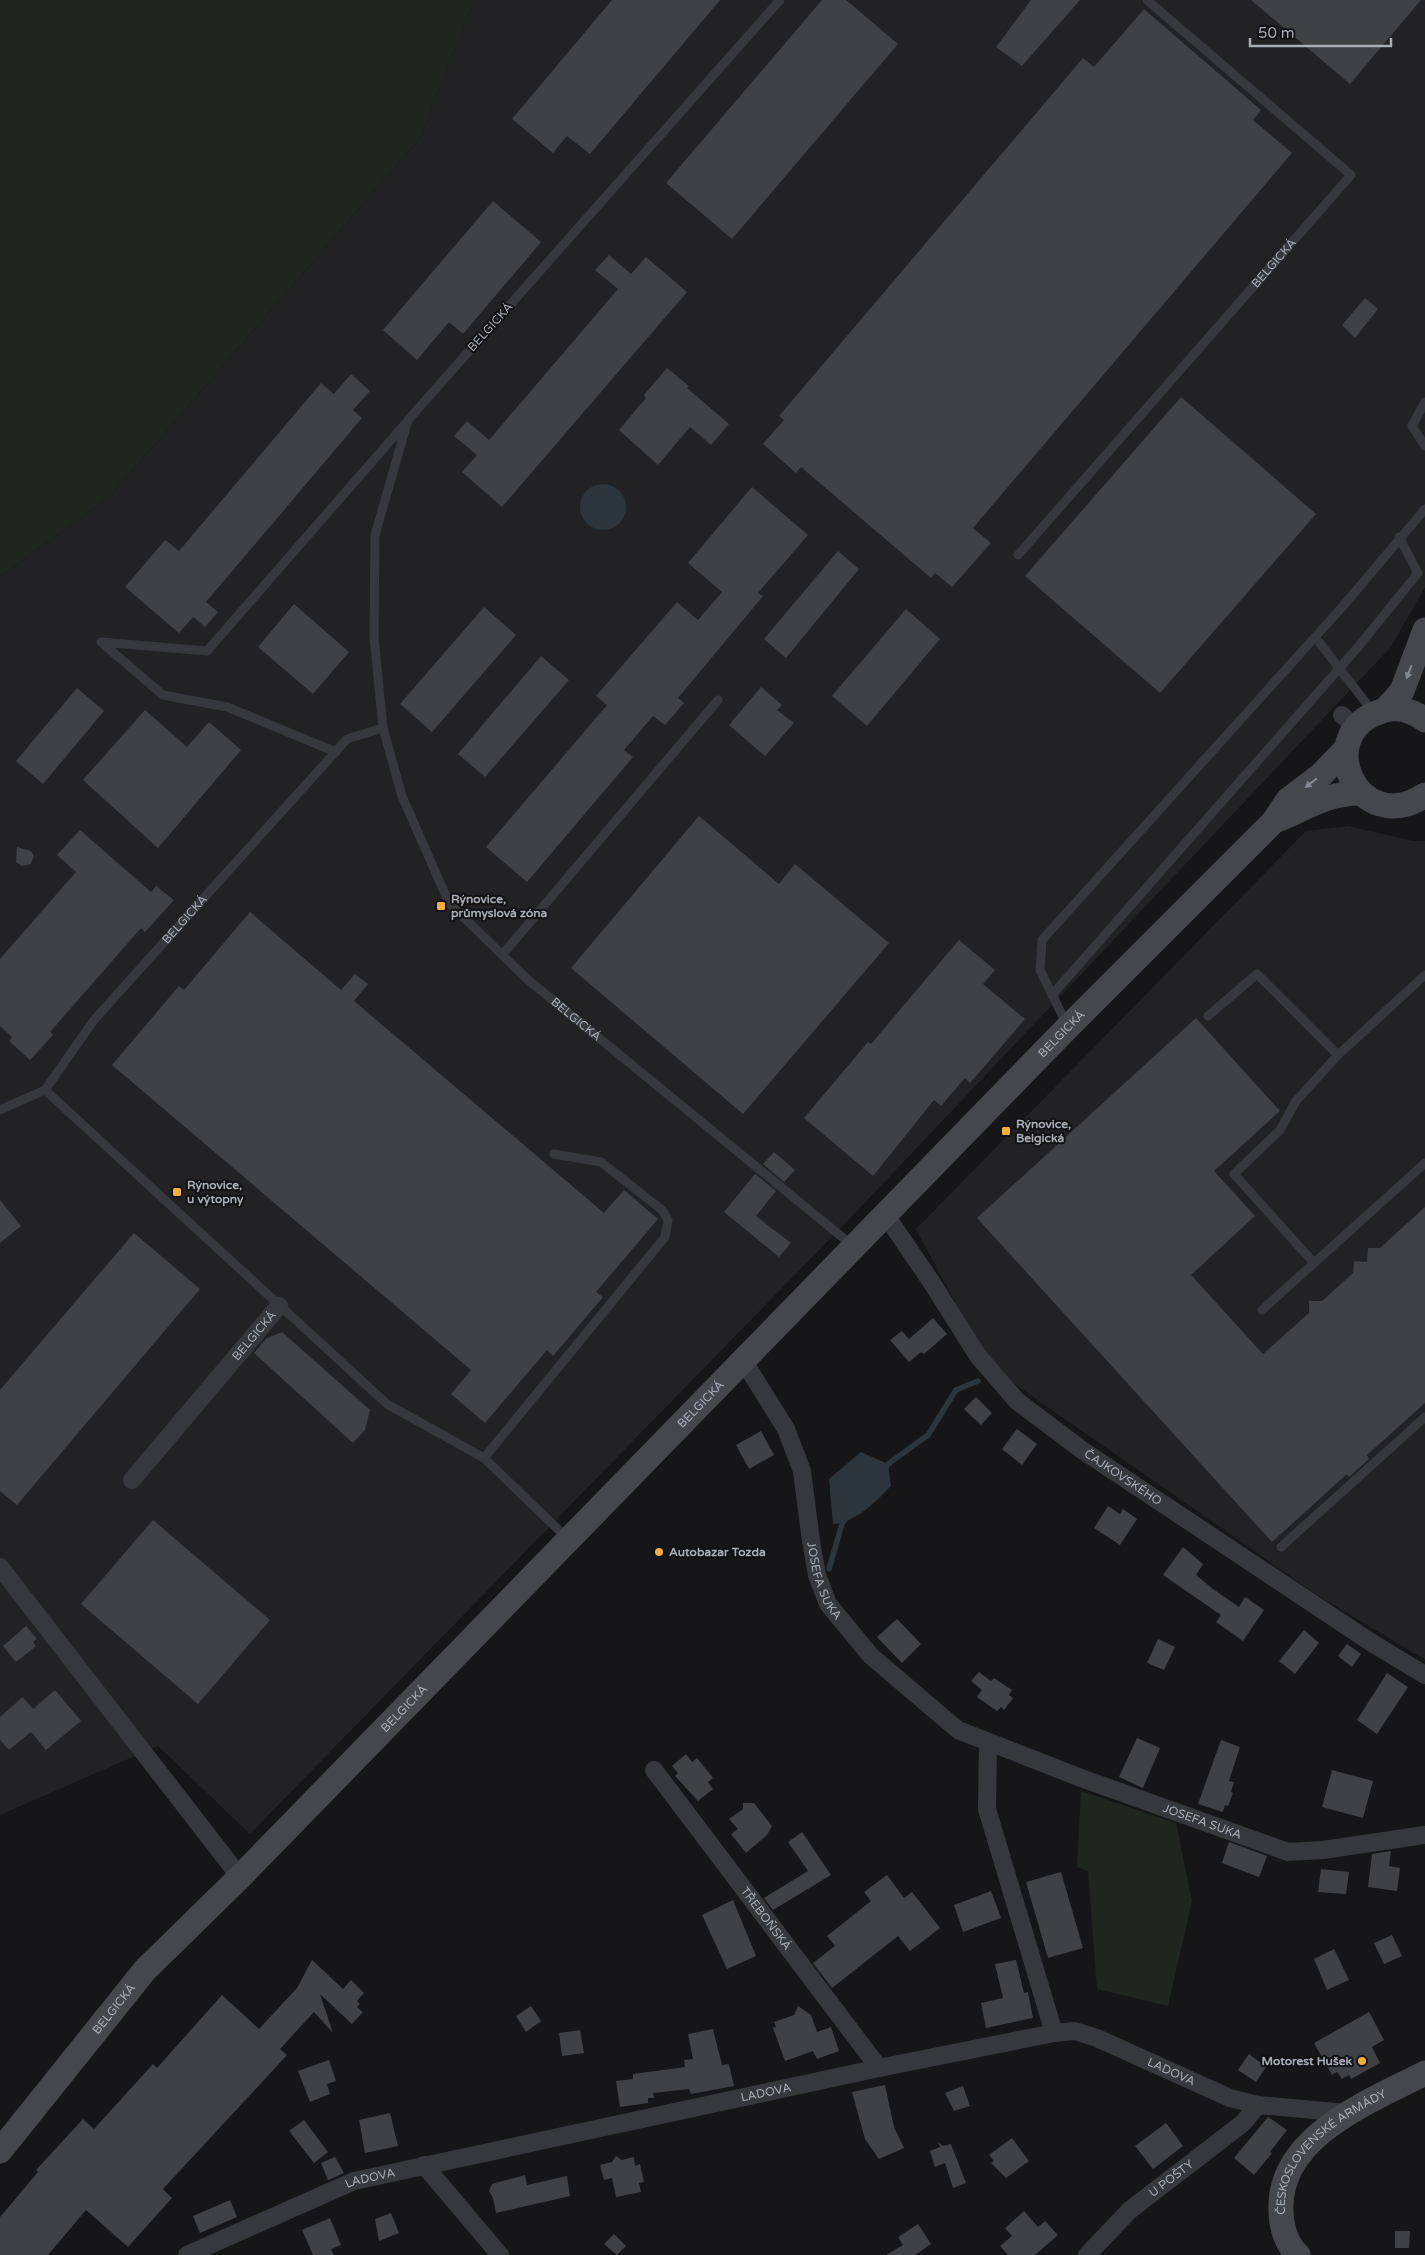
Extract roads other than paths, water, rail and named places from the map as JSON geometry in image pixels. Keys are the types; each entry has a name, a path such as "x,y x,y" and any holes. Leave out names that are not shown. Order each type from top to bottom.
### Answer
{"street":[{"path":"1425,630 1402,691 1361,723 1348,773 1360,792 1381,805 1393,807 1405,805 1425,796"},
{"path":"1361,723 1408,711 1425,720"},
{"name":"BELGICKÁ","path":"0,2151 145,1970 240,1877 1068,1027 1273,822 1288,800 1321,775 1361,723"},
{"name":"BELGICKÁ","path":"1273,822 1328,796 1360,792"},
{"name":"ČAJKOVSKÉHO","path":"885,1214 932,1283 978,1356 1017,1401 1082,1450 1372,1643 1425,1675"},
{"name":"BELGICKÁ","path":"132,1480 279,1306"},
{"name":"JOSEFA SUKA","path":"743,1360 786,1430 802,1471 817,1575 828,1604 871,1656 958,1730 1081,1778 1288,1852 1323,1850 1425,1835"},
{"path":"0,1567 240,1877"},
{"path":"988,1742 987,1809 1054,2033"},
{"name":"TŘEBOŇSKÁ","path":"654,1770 879,2068"},
{"name":"LADOVA","path":"187,2255 354,2181 879,2068 1054,2033 1075,2031 1097,2038 1230,2098 1258,2105 1347,2113"},
{"name":"ČESKOSLOVENSKÉ ARMÁDY","path":"1298,2255 1281,2226 1280,2203 1290,2170 1303,2150 1321,2132 1347,2113 1425,2073"},
{"name":"U POŠTY","path":"1087,2255 1130,2210 1244,2123 1258,2105"},
{"path":"424,2165 500,2255"}],"lane":[{"name":"BELGICKÁ","path":"780,0 408,420 375,535 374,637 383,728 402,796 449,903 527,979 854,1247"},
{"name":"BELGICKÁ","path":"1018,555 1352,175 1147,0"},
{"path":"1425,402 1412,426 1425,446"},
{"path":"336,752 227,707 163,695 101,642 207,651 408,420"},
{"path":"1068,1027 1040,970 1042,940 1344,606 1399,537 1425,509"},
{"path":"1052,995 1340,667 1418,573 1399,537"},
{"path":"1315,637 1340,667 1361,723"},
{"path":"502,955 718,700"},
{"name":"BELGICKÁ","path":"383,728 347,739 94,1020 45,1090 387,1404 484,1458 568,1540"},
{"path":"1208,1016 1257,974 1338,1055"},
{"path":"1314,1263 1234,1174 1280,1130 1296,1100 1338,1055 1425,975"},
{"path":"0,1110 45,1090"},
{"path":"484,1458 665,1238 668,1220 662,1210 601,1162 554,1154"},
{"path":"1262,1310 1425,1163"},
{"path":"1282,1547 1425,1418"}],"waterway":[{"path":"883,1469 928,1435 956,1390 978,1381"},
{"path":"829,1569 842,1524 846,1518"}],"place":[{"name":"Rýnovice, průmyslová zóna","path":"441,906"},
{"name":"Rýnovice, Belgická","path":"1006,1131"},
{"name":"Rýnovice, u výtopny","path":"177,1192"},
{"name":"Autobazar Tozda","path":"659,1552"},
{"name":"Motorest Hušek","path":"1362,2061"}]}
